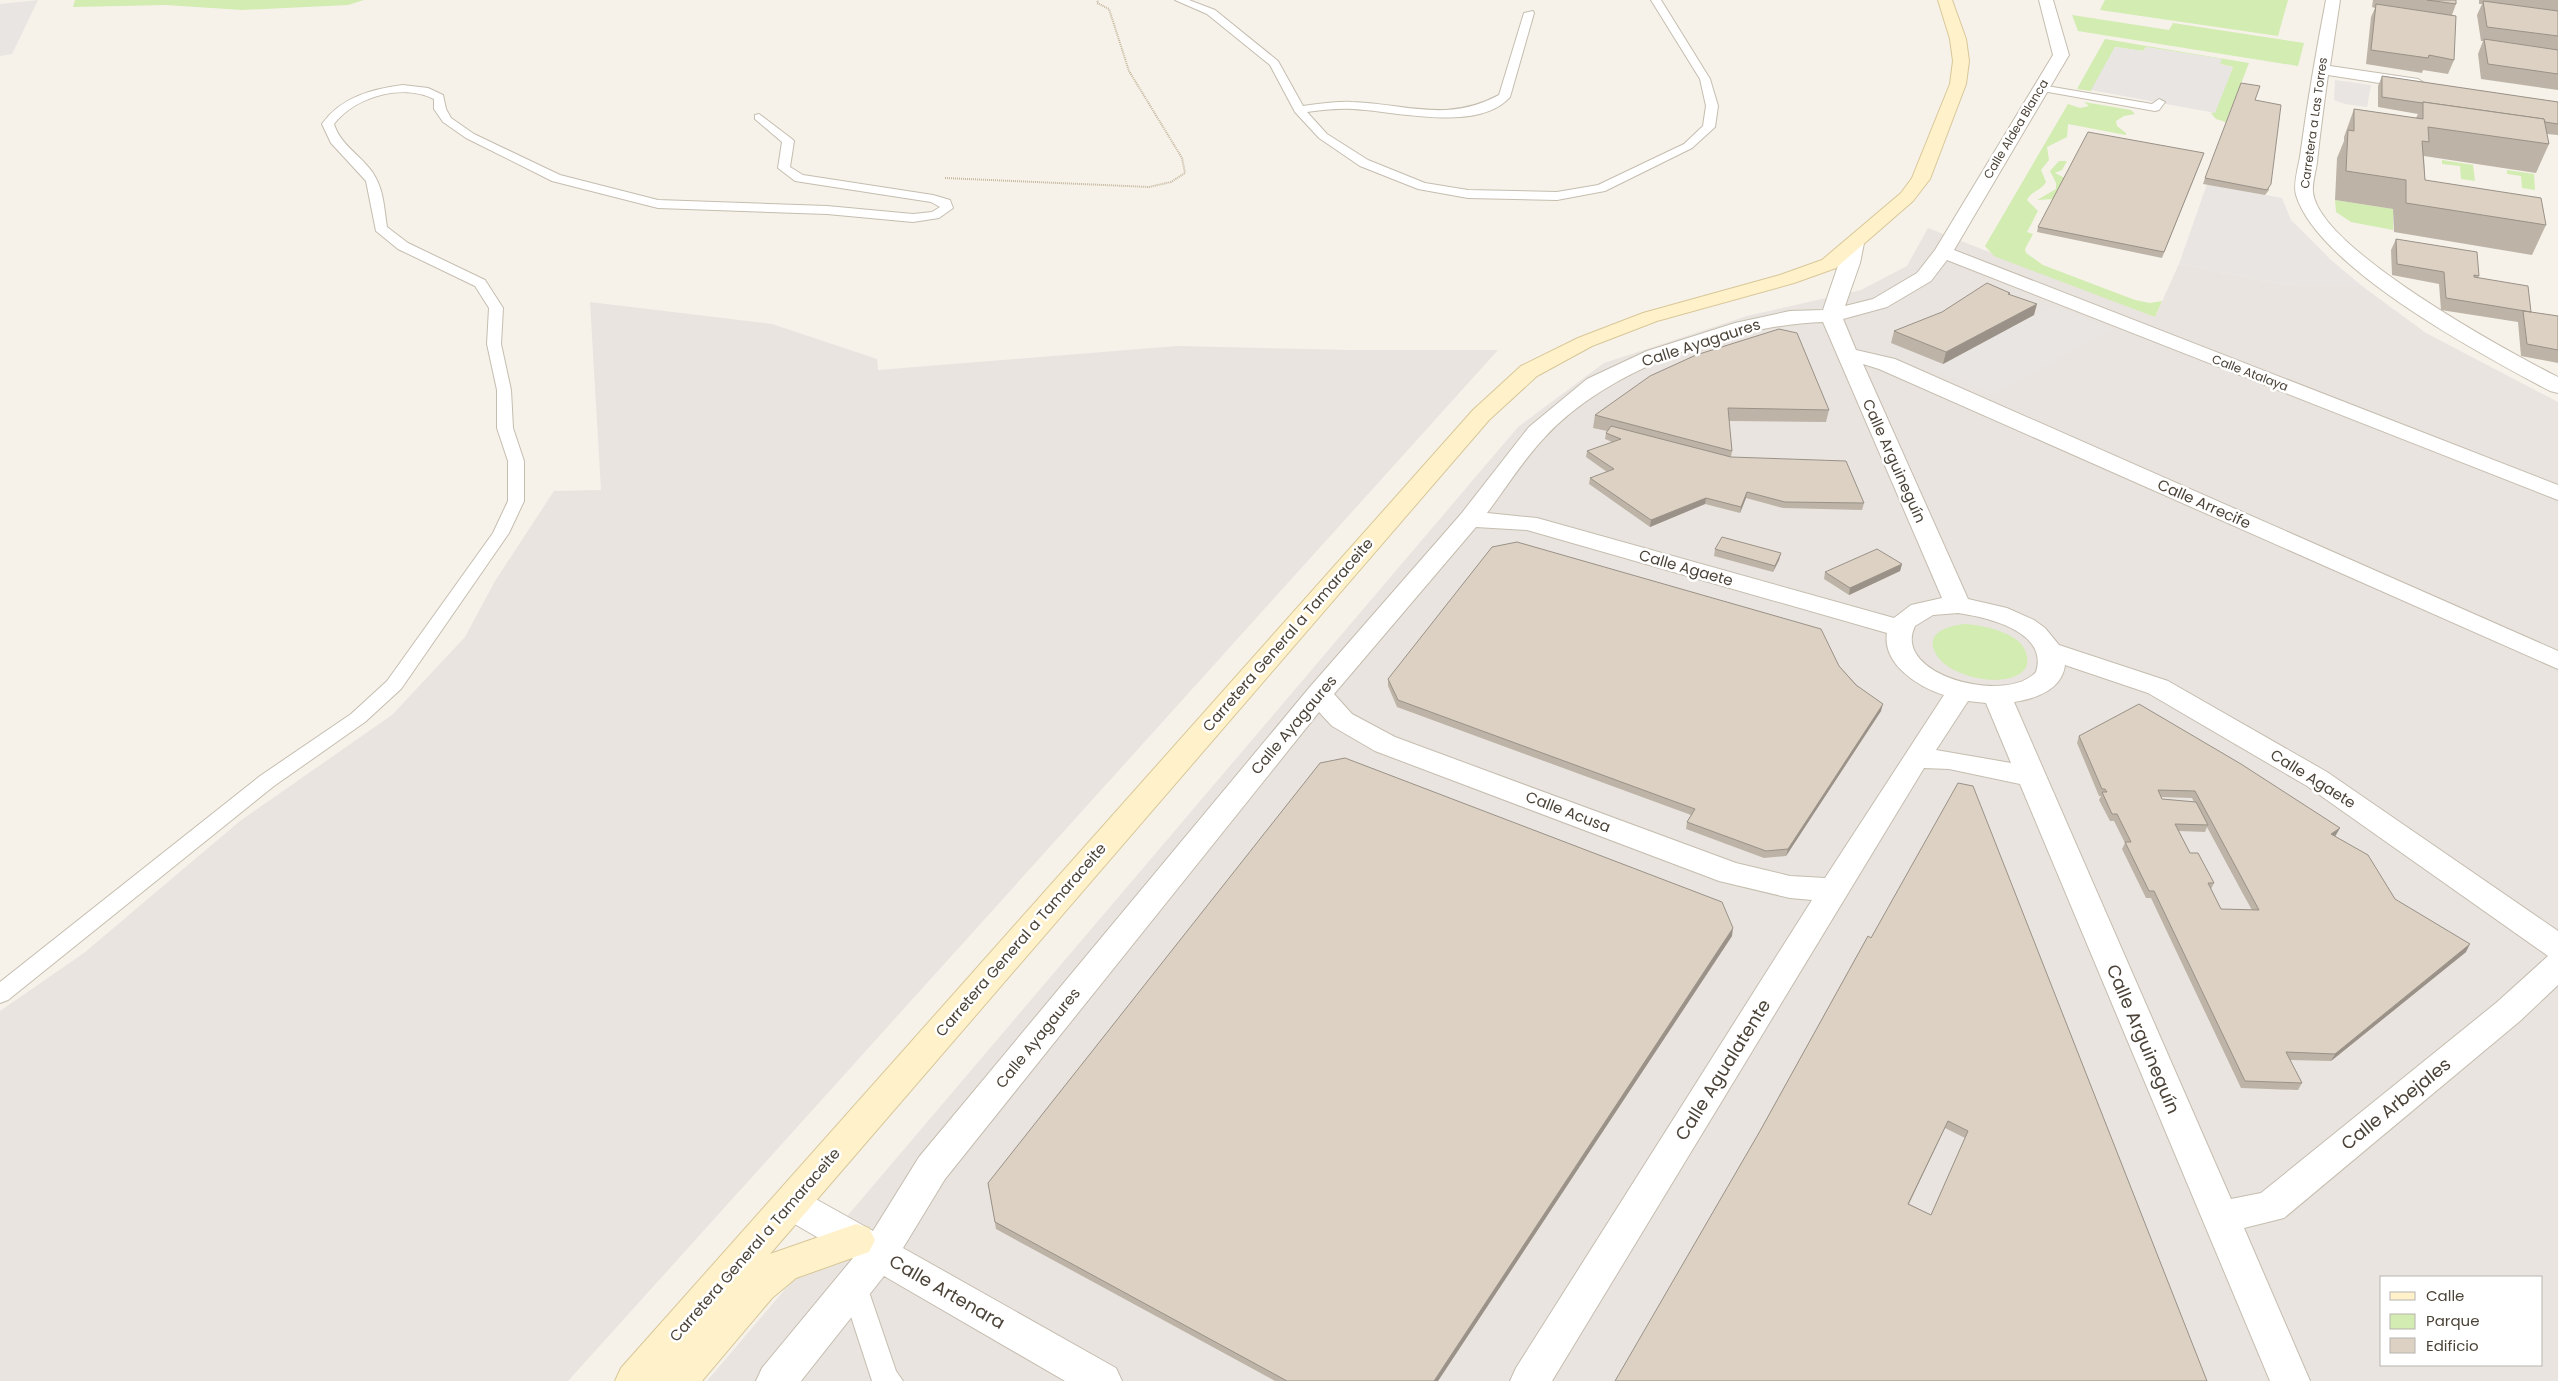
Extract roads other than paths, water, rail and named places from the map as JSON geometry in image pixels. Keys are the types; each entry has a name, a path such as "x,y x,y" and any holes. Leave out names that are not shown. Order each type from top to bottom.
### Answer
{"main road":[{"name":"Carretera General a Tamaraceite","path":"635,1381 1482,415 1530,371 1585,342 1650,317 1812,271 1829,264 1907,197 1921,180 1938,141 1958,84 1961,60 1958,39 1945,0"},
{"path":"676,1381 758,1286 783,1266 868,1247"}],"street":[{"name":"Calle Aldea Blanca","path":"1943,252 2061,55 2046,0"},
{"name":"Carretera a Las Torres","path":"2333,0 2321,69 2304,193 2307,205 2323,228 2365,266 2414,303 2498,356 2558,386"},
{"path":"2321,69 2436,87"},
{"path":"1831,316 1850,263 1854,243"},
{"name":"Calle Atalaya","path":"1943,252 2080,311 2558,493"},
{"name":"Calle Ayagaures","path":"776,1381 854,1286 868,1247 1319,694 1470,520 1537,432 1595,384 1654,355 1735,329 1790,317 1831,316 1880,303 1924,278 1943,252"},
{"name":"Calle Arguineguín","path":"1831,316 1958,606"},
{"name":"Calle Arrecife","path":"1848,354 1886,364 2558,661"},
{"name":"Calle Agaete","path":"1470,520 1528,523 1899,628"},
{"path":"1938,606 1958,606 1980,608 2002,615 2022,624 2038,636 2048,650 2052,664 2048,677 2037,687 2019,693 1997,696 1960,691 1937,682 1910,663 1904,656 1898,641 1899,628 1907,618 1920,610 1938,606"},
{"name":"Calle Agaete","path":"2048,650 2158,687 2317,779 2558,947"},
{"name":"Calle Agualatente","path":"1530,1381 1960,691"},
{"name":"Calle Acusa","path":"1319,694 1342,720 1385,744 1730,873 1790,887 1835,890"},
{"name":"Calle Arguineguín","path":"1997,696 2290,1381"},
{"path":"1917,758 1949,760 2031,777"},
{"name":"Calle Arbejales","path":"2220,1218 2271,1207 2508,1012 2558,965"},
{"name":"Calle Artenara","path":"792,1204 1102,1381"}],"lane":[{"path":"1180,0 1210,12 1274,63 1299,110 1323,136 1364,163 1422,186 1468,194 1557,196 1601,188 1688,146 1709,127 1712,106 1705,79 1656,0"},
{"path":"1299,110 1329,106 1359,106 1420,114 1455,115 1489,107 1504,97 1529,12"},
{"path":"2041,88 2155,108 2160,102"},
{"path":"0,994 266,781 358,718 394,685 501,533 516,501 516,461 506,428 504,390 494,344 496,308 480,284 403,246 381,228 373,182 365,170 330,136 328,124 340,110 364,98 391,90 413,89 431,91 439,97 440,109 448,120 470,136 556,178 658,204 827,210 913,218 935,215 947,208 946,203 933,199 799,178 784,168 788,141 759,117"},
{"path":"854,1286 886,1380"}]}
